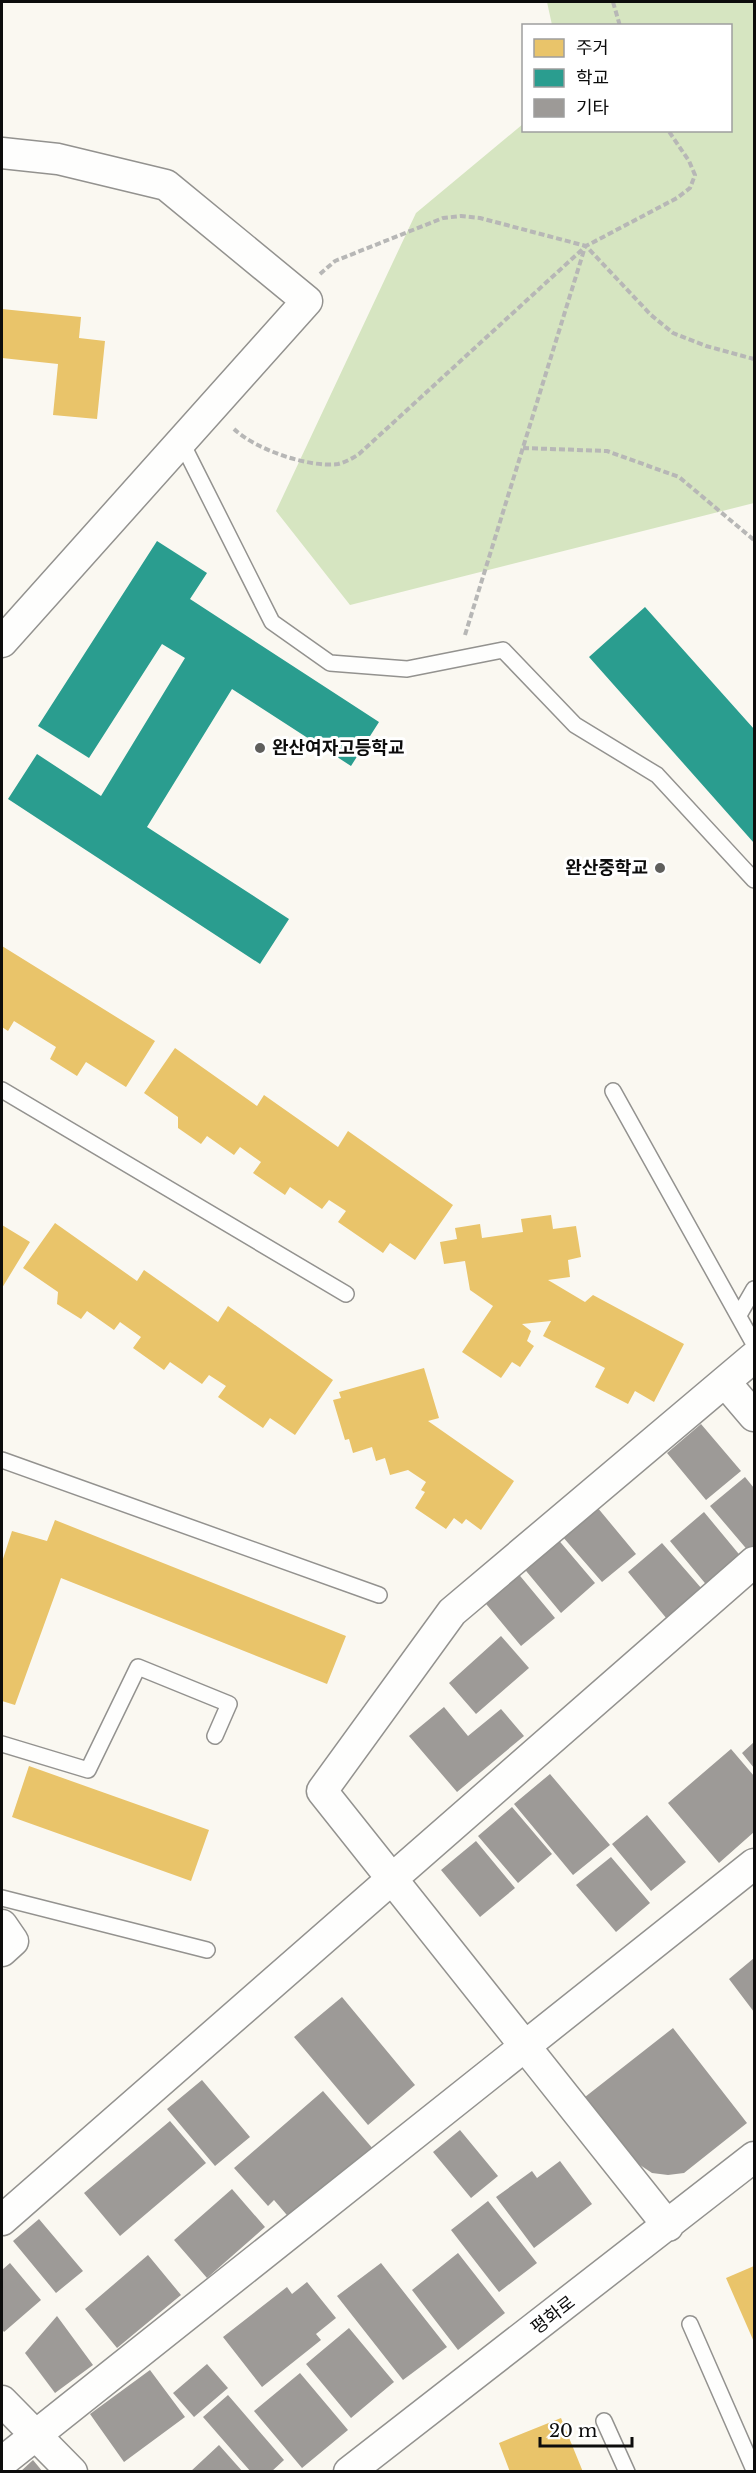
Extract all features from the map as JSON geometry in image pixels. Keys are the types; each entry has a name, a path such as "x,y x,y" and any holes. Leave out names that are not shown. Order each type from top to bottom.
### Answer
{"street":[{"path":"2,153 58,159 166,185 307,301 2,642"},
{"path":"668,2226 322,1791 452,1612 754,1357"},
{"path":"725,1382 754,1416"},
{"path":"2,2220 754,1562"},
{"path":"2,2462 754,1864"},
{"path":"2,1925 13,1941 2,1951"},
{"name":"평화로","path":"350,2472 754,2157"},
{"path":"2,2401 72,2472"}],"lane":[{"path":"181,441 272,622 330,663 407,669 502,650 575,725 657,776 754,880"},
{"path":"2,1090 346,1294"},
{"path":"613,1091 754,1344"},
{"path":"739,1315 754,1289"},
{"path":"2,1460 380,1595"},
{"path":"2,1744 88,1770 138,1667 229,1704 215,1736"},
{"path":"2,1898 207,1950"},
{"path":"690,2324 754,2470"},
{"path":"604,2421 627,2472"}],"path":[{"path":"613,2 619,24"},
{"path":"213,405 236,431 263,449 320,463 338,464 349,460 380,437 586,246 677,198 690,188 695,175 689,161 669,132"},
{"path":"307,301 314,282 335,261 443,218 461,216 480,218 586,246 651,315 674,333 705,346 754,359"},
{"path":"458,658 586,246"},
{"path":"523,448 607,451 679,477 754,540"}],"green space":[{"path":"547,2 754,2 754,503 350,605 276,511 416,213 522,125 522,132 732,132 732,24 552,24"}],"building: 주거":[{"path":"2,309 81,317 79,338 105,341 97,419 53,415 58,364 2,358"},
{"path":"2,946 155,1041 126,1087 86,1062 77,1076 50,1059 56,1047 14,1021 8,1031 2,1027"},
{"path":"175,1048 257,1106 264,1095 338,1147 348,1131 453,1205 415,1260 390,1243 383,1253 338,1222 346,1211 329,1200 322,1209 290,1187 285,1195 253,1173 261,1162 240,1147 234,1155 207,1136 201,1144 178,1128 178,1117 144,1093"},
{"path":"551,1215 553,1229 576,1226 581,1257 568,1260 570,1277 548,1280 585,1302 593,1295 684,1344 654,1402 635,1391 628,1404 595,1387 605,1368 543,1336 551,1321 522,1324 531,1331 527,1341 534,1346 520,1367 512,1362 501,1378 462,1352 493,1306 470,1290 465,1261 444,1264 440,1242 457,1239 455,1228 480,1224 482,1238 523,1232 521,1219"},
{"path":"55,1223 137,1281 144,1270 218,1322 228,1306 333,1380 295,1435 270,1418 263,1428 218,1397 226,1386 209,1375 202,1384 170,1362 164,1370 133,1348 141,1337 120,1322 114,1330 87,1311 81,1319 57,1304 58,1292 23,1268"},
{"path":"2,1225 30,1242 2,1288"},
{"path":"424,1368 439,1418 428,1421 514,1481 481,1530 466,1519 462,1524 454,1518 446,1529 415,1508 425,1492 421,1490 426,1482 408,1470 390,1475 385,1458 376,1461 372,1447 353,1453 349,1439 345,1440 333,1400 341,1398 339,1392"},
{"path":"55,1520 346,1636 327,1684 61,1578 15,1705 2,1701 2,1562 12,1531 47,1541"},
{"path":"29,1766 209,1830 191,1881 12,1817"},
{"path":"754,2266 754,2342 726,2278"},
{"path":"561,2418 583,2472 510,2472 499,2443"}],"building: 학교":[{"path":"157,541 207,573 190,599 379,722 351,766 232,689 147,827 289,919 260,964 8,799 37,754 101,796 185,658 162,644 89,758 38,726"},
{"path":"645,607 754,729 754,843 589,657"}],"building: 기타":[{"path":"701,1424 741,1471 706,1500 667,1453"},
{"path":"745,1477 754,1488 754,1549 750,1553 710,1506"},
{"path":"597,1507 636,1554 602,1582 562,1536"},
{"path":"704,1512 743,1559 709,1588 670,1541"},
{"path":"556,1537 595,1583 561,1613 522,1566"},
{"path":"662,1543 702,1589 667,1619 628,1572"},
{"path":"516,1571 555,1618 521,1646 482,1599"},
{"path":"501,1636 529,1668 476,1714 449,1683"},
{"path":"444,1707 468,1736 501,1709 524,1736 457,1792 409,1736"},
{"path":"754,1742 754,1768 742,1753"},
{"path":"731,1749 754,1776 754,1832 719,1863 668,1803"},
{"path":"550,1774 610,1845 573,1875 514,1804"},
{"path":"512,1807 552,1854 518,1883 478,1836"},
{"path":"647,1815 686,1862 651,1891 612,1844"},
{"path":"476,1841 515,1888 480,1917 441,1870"},
{"path":"611,1857 650,1903 616,1932 576,1885"},
{"path":"754,1958 754,2012 729,1979"},
{"path":"342,1997 415,2085 368,2125 294,2037"},
{"path":"673,2028 747,2123 684,2173 668,2175 652,2173 637,2163 585,2097"},
{"path":"202,2080 250,2137 215,2166 167,2109"},
{"path":"323,2091 374,2150 292,2221 274,2200 268,2206 234,2168"},
{"path":"170,2121 206,2163 120,2236 84,2193"},
{"path":"460,2130 498,2176 471,2198 433,2152"},
{"path":"560,2161 592,2204 534,2248 496,2197 532,2171 537,2178"},
{"path":"232,2189 265,2227 207,2278 174,2240"},
{"path":"488,2201 537,2263 499,2292 451,2230"},
{"path":"39,2219 83,2271 56,2293 13,2241"},
{"path":"458,2253 505,2313 458,2350 412,2290"},
{"path":"148,2255 181,2295 117,2348 85,2309"},
{"path":"10,2263 41,2300 4,2332 2,2329 2,2270"},
{"path":"381,2263 447,2347 403,2380 337,2296"},
{"path":"307,2282 336,2318 316,2334 321,2340 262,2387 223,2337 287,2287 292,2294"},
{"path":"57,2316 93,2365 55,2393 25,2353"},
{"path":"349,2328 394,2382 351,2418 306,2364"},
{"path":"207,2364 228,2388 194,2417 173,2393"},
{"path":"150,2370 185,2417 124,2462 90,2414"},
{"path":"300,2373 348,2430 302,2468 254,2411"},
{"path":"228,2395 284,2460 271,2472 251,2472 203,2417"},
{"path":"219,2445 243,2472 190,2472"},
{"path":"33,2460 43,2472 20,2472"}],"place":[{"name":"완산여자고등학교","path":"260,748"},
{"name":"완산중학교","path":"660,868"}]}
